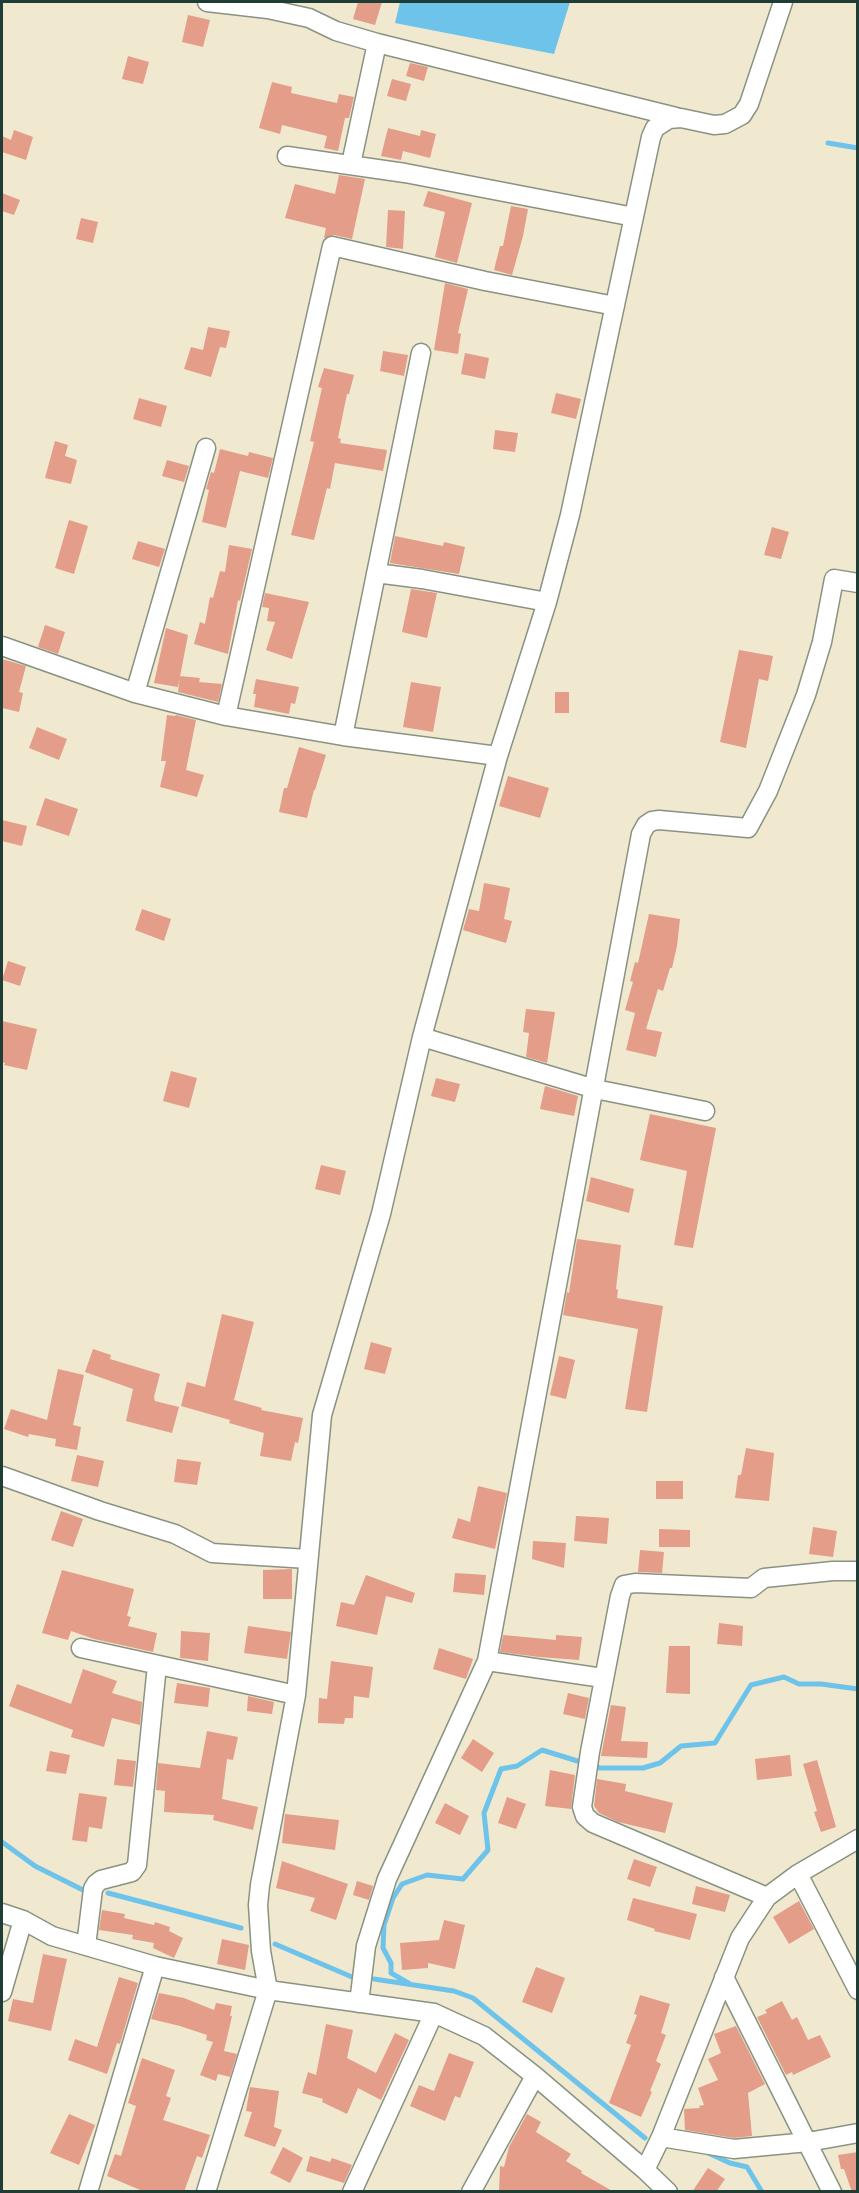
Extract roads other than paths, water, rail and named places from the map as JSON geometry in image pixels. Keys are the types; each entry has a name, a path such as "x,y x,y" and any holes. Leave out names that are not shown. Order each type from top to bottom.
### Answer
{"street":[{"path":"207,2 268,9 309,18 336,31 377,43 714,125 725,124 742,115 749,104 783,2"},
{"path":"351,164 377,43"},
{"path":"206,2192 268,1990 261,1951 258,1905 296,1695 322,1415 381,1214 422,1037 498,756 547,602 570,515 651,137 655,128 669,119 681,118"},
{"path":"287,156 351,164 634,217"},
{"path":"226,716 332,246 485,281 615,306"},
{"path":"343,736 421,353"},
{"path":"135,693 206,448"},
{"path":"376,573 412,577 547,602"},
{"path":"359,2003 366,1946 387,1879 487,1661 641,834 646,825 659,820 748,828 768,791 806,696 822,642 834,579 858,583"},
{"path":"2,646 135,693 226,716 343,736 498,756"},
{"path":"422,1037 595,1089 705,1111"},
{"path":"2,1476 99,1511 175,1534 213,1553 308,1560"},
{"path":"767,1897 594,1823 585,1816 582,1807 590,1752 603,1678 624,1585 635,1583 751,1587 764,1578 833,1571 858,1571"},
{"path":"81,1648 296,1695"},
{"path":"487,1661 603,1678"},
{"path":"86,1946 93,1890 96,1884 101,1880 132,1872 137,1865 157,1665"},
{"path":"645,2170 661,2137 740,1938 767,1897 798,1874 858,1839"},
{"path":"798,1874 858,1990"},
{"path":"2,1912 23,1920 52,1936 154,1966 268,1990 434,2013 484,2036 535,2076 668,2192"},
{"path":"2,1992 23,1920"},
{"path":"88,2192 154,1966"},
{"path":"724,1977 832,2192"},
{"path":"352,2192 434,2013"},
{"path":"471,2192 535,2076"},
{"path":"661,2137 734,2150 808,2142 858,2133"}],"water":[{"path":"400,2 570,2 554,54 395,23"}],"waterway":[{"path":"828,143 858,148"},
{"path":"410,1984 391,1973 391,1963 383,1948 384,1925 393,1898 402,1884 427,1875 463,1879 488,1850 484,1813 501,1769 517,1766 542,1750 600,1768 643,1768 660,1763 681,1746 715,1743 751,1685 784,1677 799,1684 821,1684 858,1689"},
{"path":"2,1842 35,1866 83,1890"},
{"path":"108,1893 241,1928"},
{"path":"275,1944 352,1977"},
{"path":"374,1979 454,1991 473,1998 645,2138"},
{"path":"708,2153 730,2163 747,2167 762,2192"}]}
